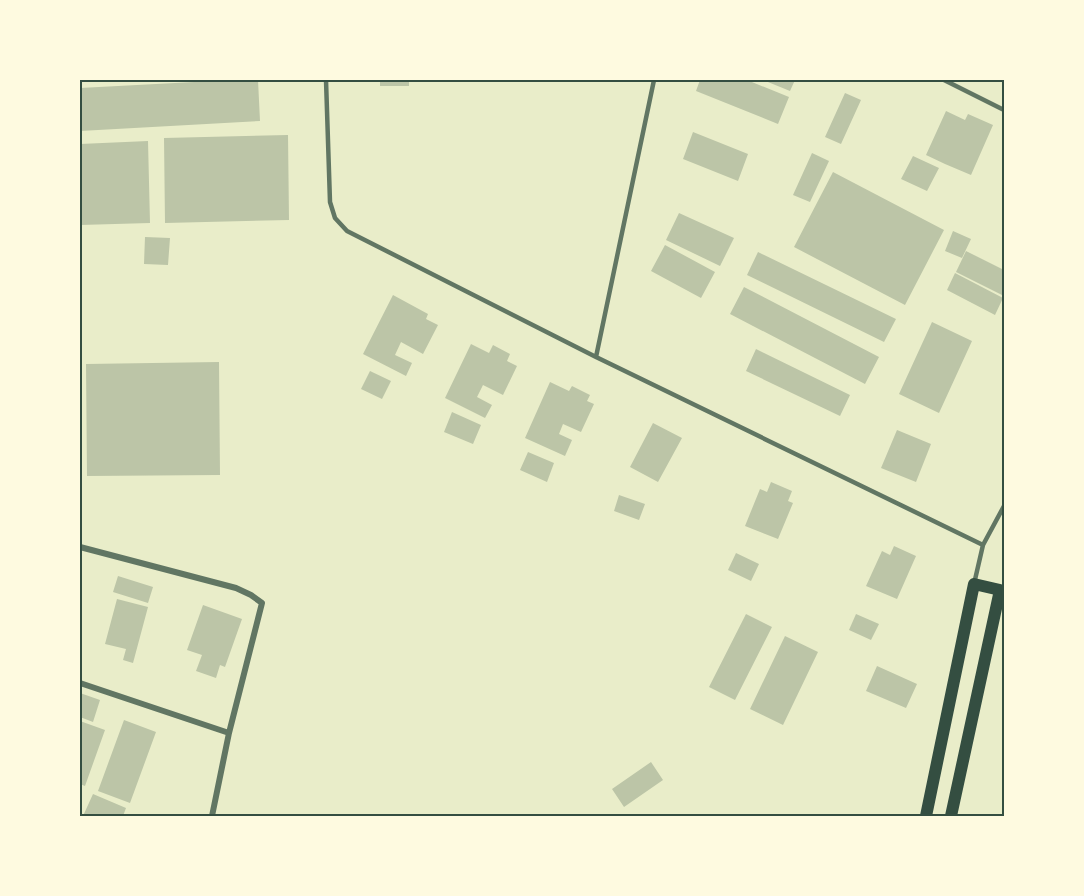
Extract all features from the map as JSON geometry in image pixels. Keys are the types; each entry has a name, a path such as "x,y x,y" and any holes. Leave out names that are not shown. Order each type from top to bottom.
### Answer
{"main road":[{"path":"926,816 974,584 1000,590 951,816"}],"street":[{"path":"80,547 236,588 262,603 229,733 212,816"},
{"path":"80,683 229,733"}],"lane":[{"path":"326,80 330,202 335,218 347,231 596,357 983,546"},
{"path":"596,357 654,80"},
{"path":"944,80 1005,110"},
{"path":"974,584 983,546 1005,506"}],"building":[{"path":"258,80 260,121 80,131 80,88"},
{"path":"380,80 409,80 409,86 380,86"},
{"path":"700,80 747,80 789,97 778,124 696,91"},
{"path":"763,80 795,80 790,91"},
{"path":"845,93 861,100 841,144 825,137"},
{"path":"946,111 965,120 968,114 993,125 971,175 926,155"},
{"path":"693,132 748,154 738,181 683,159"},
{"path":"288,135 289,220 165,223 164,138"},
{"path":"148,141 150,223 80,225 80,144"},
{"path":"812,153 829,161 810,202 793,195"},
{"path":"913,156 939,168 927,191 901,179"},
{"path":"833,172 944,230 905,305 794,247"},
{"path":"679,213 734,238 720,266 666,240"},
{"path":"953,231 971,239 962,258 945,251"},
{"path":"145,237 170,238 168,265 144,264"},
{"path":"665,245 715,272 701,298 651,271"},
{"path":"966,251 1004,270 1004,296 956,272"},
{"path":"758,252 896,319 884,342 747,275"},
{"path":"955,273 1003,298 995,315 947,290"},
{"path":"744,287 879,357 865,384 730,314"},
{"path":"393,295 428,314 426,319 438,325 423,354 401,342 395,355 412,363 406,376 363,354"},
{"path":"932,322 972,341 939,413 899,394"},
{"path":"471,344 489,353 493,345 510,354 507,361 517,366 503,395 483,385 477,397 492,405 485,418 445,398"},
{"path":"756,349 850,395 840,416 746,371"},
{"path":"219,362 220,475 87,476 86,364"},
{"path":"370,371 391,381 382,399 361,389"},
{"path":"550,382 569,391 572,386 590,395 587,401 594,404 581,432 563,424 559,434 572,440 565,456 525,438"},
{"path":"452,412 481,425 473,444 444,432"},
{"path":"653,423 682,438 658,482 630,467"},
{"path":"897,430 931,444 916,482 881,468"},
{"path":"528,452 554,463 547,482 520,470"},
{"path":"771,482 792,491 788,501 793,503 778,539 745,526 760,489 767,492"},
{"path":"619,495 645,504 639,520 614,511"},
{"path":"894,546 916,556 897,599 866,586 882,551 890,555"},
{"path":"736,553 759,564 751,581 728,570"},
{"path":"118,576 153,587 148,603 113,592"},
{"path":"117,599 148,607 133,663 123,660 126,649 105,644"},
{"path":"203,605 242,619 225,667 220,665 216,678 196,671 202,655 187,650"},
{"path":"746,614 772,627 735,700 709,687"},
{"path":"856,614 879,624 871,640 849,630"},
{"path":"785,636 818,652 783,725 750,709"},
{"path":"877,666 917,684 906,708 866,691"},
{"path":"80,693 100,700 93,722 80,717"},
{"path":"124,720 156,732 130,803 98,791"},
{"path":"80,721 105,730 85,786 80,784"},
{"path":"651,762 663,780 624,807 612,789"},
{"path":"93,794 126,808 123,816 83,816"}]}
